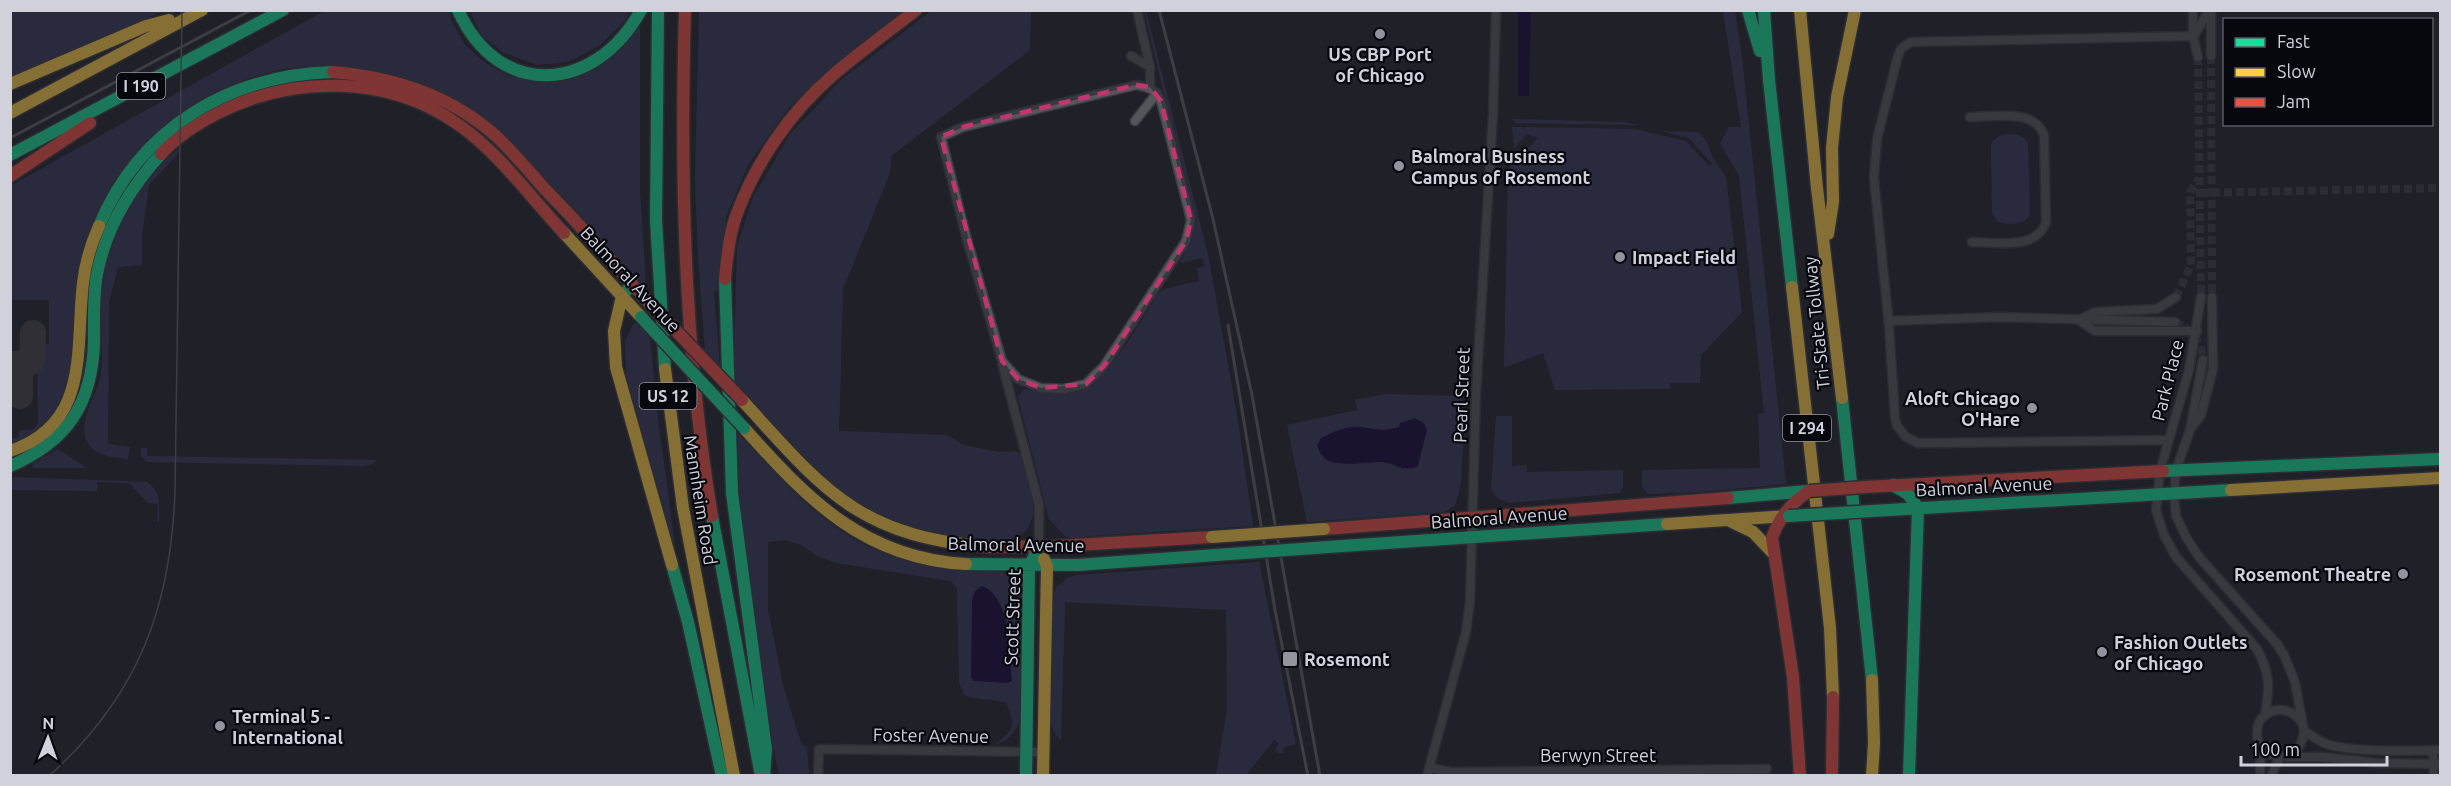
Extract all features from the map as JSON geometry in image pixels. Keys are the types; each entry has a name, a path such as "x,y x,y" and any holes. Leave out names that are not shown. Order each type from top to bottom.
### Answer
{"main road":[{"name":"I 190","path":"10,155 283,10"},
{"path":"458,10 469,35 492,60 528,74 550,76 584,69 600,59 624,38 641,10"},
{"name":"Mannheim Road","path":"658,10 655,158 663,347 686,527 734,776"},
{"name":"Mannheim Road","path":"685,10 681,137 683,209 687,302 696,403 715,543 762,776"},
{"path":"762,776 766,749 731,484 724,290 728,249 735,218 746,191 777,138 807,100 833,75 916,10"},
{"path":"1748,10 1769,80"},
{"name":"Tri-State Tollway","path":"1764,10 1769,80 1830,628 1834,730 1832,776"},
{"name":"Tri-State Tollway","path":"1800,10 1817,188 1826,250 1871,660 1874,743 1872,776"},
{"path":"1826,250 1833,202 1832,148 1837,97 1855,10"},
{"name":"I 190","path":"10,113 200,11"},
{"path":"10,84 146,26 200,11"},
{"name":"Balmoral Avenue","path":"10,451 44,434 72,396 79,375 81,309 86,259 104,214 120,186 148,149 172,126 204,104 254,82 296,73 350,73 395,81 446,101 492,133 826,490 847,505 895,530 939,542 1039,547 1324,529 1890,485 2440,459"},
{"path":"10,176 153,80"},
{"name":"Balmoral Avenue","path":"10,466 42,451 62,434 87,393 93,368 95,280 101,258 120,212 137,181 167,147 195,123 222,108 254,95 297,86 326,84 402,95 442,114 482,142 788,476 825,511 881,544 936,561 1047,566 1728,520 1786,513 1889,510 2440,478"},
{"path":"636,288 622,296 617,312 613,349 616,367 688,622 722,776"},
{"path":"1890,485 1906,491 1918,508 1909,776"},
{"path":"1800,776 1793,677 1772,538 1786,513 1809,491"},
{"path":"1728,520 1754,532 1773,552"},
{"name":"Scott Street","path":"1026,776 1029,566 1039,547"},
{"name":"Scott Street","path":"1039,547 1047,566 1043,776"}],"street":[{"path":"1002,361 1018,379 1041,388 1064,389 1086,384 1104,366 1186,241 1191,220 1161,101 1153,90 1137,10"},
{"name":"Pearl Street","path":"1428,772 1466,632 1470,601 1476,394 1493,123 1496,10"},
{"path":"2193,10 2193,36 2198,57"},
{"path":"2193,36 2210,10"},
{"path":"2210,10 2211,56"},
{"path":"2169,440 1928,443 1911,441 1902,433 1895,418 1874,178 1876,139 1901,49 1911,42 2193,36"},
{"path":"1131,56 1150,67"},
{"path":"1039,547 1039,505 941,137 963,127 1136,85 1153,90"},
{"path":"1135,121 1153,90"},
{"path":"1970,117 2025,117 2036,122 2041,128 2044,135 2046,222 2043,232 2029,242 1972,242"},
{"path":"2078,320 2095,312 2157,309 2176,297"},
{"name":"Park Place","path":"2201,297 2189,370 2160,471 2156,495 2159,521 2176,557 2250,638 2263,660 2270,685 2265,714"},
{"name":"Park Place","path":"2212,297 2213,369 2201,415 2190,430 2176,470 2174,494 2176,516 2191,547 2277,644 2284,655 2295,682 2303,728"},
{"path":"1888,323 1946,322 2012,317 2175,322"},
{"path":"2078,320 2095,331 2196,331"},
{"path":"2190,430 2204,360"},
{"path":"2271,776 2281,757 2290,755 2301,746 2303,728 2299,718 2287,710 2272,711 2265,714 2256,730 2256,738 2261,747 2273,756 2281,757 2322,757 2378,763 2437,764"},
{"path":"2303,728 2327,744 2378,750 2437,751 2434,776"},
{"path":"2260,776 2261,747"},
{"name":"Foster Avenue","path":"818,776 819,749 1043,752"},
{"name":"Berwyn Street","path":"1428,772 1767,769"}],"highlighted area":[{"path":"1136,85 1150,87 1161,101 1191,220 1186,241 1104,366 1086,384 1041,388 1018,379 1002,361 941,137 963,127"}],"shaded area":[{"path":"10,11 163,11 11,79"},
{"path":"324,11 449,11 452,22 465,45 487,64 509,76 537,82 568,79 640,26 640,189 646,287 488,125 471,111 397,81 358,69 331,66 293,68 255,76 219,91 185,110 154,135 127,163 106,196 90,231 79,268 73,361 63,399 52,416 35,432 11,446 11,438 18,438 20,430 32,430 38,425 37,344 49,344 49,300 11,300 10,186"},
{"path":"470,11 630,11 625,21 600,45 569,62 538,65 504,53 481,35"},
{"path":"699,11 902,11 841,59 789,107 748,165 726,217 720,291 714,291 720,368 705,351 698,258 695,179"},
{"path":"931,11 1031,11 1030,50 891,156 890,173 843,289 839,431 947,435 964,445 998,452 1016,451 1021,455 1030,488 1033,513 1030,524 1022,535 1000,541 968,541 935,536 905,528 869,511 840,490 807,461 733,382 737,246 753,197 790,134 842,79"},
{"path":"1144,11 1146,11 1208,254 1237,415 1253,526 1086,536 1086,540 1066,537 1049,519 1018,397 1024,389 1047,393 1071,393 1097,379 1121,352 1159,293 1164,289 1199,281 1197,268 1205,266 1202,258 1180,263 1194,232 1194,221"},
{"path":"1518,11 1531,11 1529,96 1518,96"},
{"path":"1723,11 1735,11 1742,57 1786,484 1700,492 1647,494 1642,486 1642,470 1760,468 1758,414 1764,413 1739,175 1720,144 1729,127 1741,127"},
{"path":"1512,119 1623,122 1638,125 1516,123"},
{"name":"Impact Field","path":"1512,127 1523,129 1526,127 1635,129 1686,141 1709,166 1712,164 1689,138 1661,131 1697,132 1706,140 1713,158 1726,177 1742,312 1701,355 1700,383 1670,383 1670,389 1555,390 1543,353 1504,368 1508,169 1538,138 1527,134 1514,148"},
{"path":"2000,135 2019,135 2028,143 2030,214 2024,221 2016,224 1998,222 1992,213 1991,146"},
{"path":"178,149 178,154 149,185 142,235 142,265 118,267 109,302 108,444 130,447 128,459 106,456 91,448 84,427 85,418 100,378 101,305 108,261 124,219 135,200 162,164"},
{"path":"634,323 650,337 657,411 677,561 626,381 625,341"},
{"path":"1386,394 1460,397 1465,403 1461,484 1455,505 1445,512 1307,522 1287,425 1357,410 1355,400","holes":["1361,427 1376,430 1399,427 1404,470 1384,462 1347,464"]},
{"path":"1496,416 1512,416 1512,466 1526,465 1527,472 1623,470 1623,487 1620,493 1511,503 1501,500 1491,488"},
{"path":"1415,418 1424,423 1427,430 1418,466 1413,468 1383,462 1346,464 1332,462 1323,457 1317,445 1321,438 1335,431 1356,427 1390,429"},
{"path":"734,429 806,504 847,535 894,557 957,570 997,571 1006,573 1012,578 1022,596 1019,722 1010,737 994,745 1009,732 1011,727 1011,717 1006,703 964,695 959,683 957,588 951,581 836,563 817,556 802,545 785,540 768,542 768,609 783,686 801,743 807,747 809,775 779,775 763,689 751,603"},
{"path":"141,448 147,448 147,456 377,460 365,466 147,462 141,456"},
{"path":"58,449 85,468 32,468 34,463"},
{"path":"11,477 147,482 157,495 159,504 159,521 157,522 158,504 148,503 129,483 97,482 97,491 11,490"},
{"path":"1259,562 1296,744 1285,747 1283,753 1278,753 1275,749 1279,744 1274,740 1246,775 1216,775 1227,710 1226,610 1065,602 1061,740 1054,733 1050,721 1052,597 1058,584 1061,585 1067,578 1077,575"},
{"path":"982,586 992,592 1004,614 1012,681 1007,683 974,681 971,678 972,600 975,591"}],"taxiway":[{"path":"10,364 27,364 32,361 33,333"},
{"path":"20,368 20,396"}],"tunnel":[{"path":"2211,56 2212,297"},
{"path":"2198,57 2201,297"},
{"path":"2176,297 2191,265 2190,192 2199,178"},
{"path":"2200,193 2440,188"},
{"path":"2175,322 2195,337 2203,360"}],"tram line":[{"path":"49,776 80,746 106,714 127,682 144,647 157,611 166,574 175,491 182,10"}],"railway":[{"path":"10,138 251,10"},
{"path":"1159,10 1213,219 1252,395 1320,776"},
{"path":"1228,325 1275,610 1308,776"}],"traffic: fast":[{"path":"10,155 283,10"},
{"path":"458,10 476,40 498,60 522,72 548,75 574,70 599,58 622,38 641,10"},
{"path":"658,10 656,220 665,369"},
{"path":"1748,10 1760,51"},
{"path":"1764,10 1769,80 1792,287"},
{"path":"99,226 117,191 138,161 164,135 192,113 224,96 258,84 295,75 333,72"},
{"path":"10,466 30,456 61,433 82,402 92,364 95,291 106,240 139,180 161,154"},
{"path":"725,279 732,493 766,749 764,776"},
{"path":"622,296 632,284"},
{"path":"641,317 744,428"},
{"path":"1842,398 1872,680"},
{"path":"2163,471 2440,459"},
{"path":"1893,485 1908,494 1918,508 1909,776"},
{"path":"1889,510 2231,490"},
{"path":"1728,498 1808,491"},
{"path":"1789,516 1889,510"},
{"path":"712,516 761,776"},
{"path":"1328,547 1667,524"},
{"path":"1026,776 1029,566 1039,547"},
{"path":"1216,555 1328,547"},
{"path":"966,564 1077,565 1216,555"},
{"path":"672,565 688,622 722,776"}],"traffic: slow":[{"path":"10,113 202,10"},
{"path":"1800,10 1817,188 1842,398"},
{"path":"1828,234 1833,202 1832,148 1837,97 1855,10"},
{"path":"10,84 146,26 169,20"},
{"path":"10,451 36,439 54,423 67,404 78,358 85,269 99,226"},
{"path":"564,233 641,317"},
{"path":"1792,287 1830,628 1833,697"},
{"path":"622,296 614,331 616,367 672,565"},
{"path":"665,369 683,508 734,776"},
{"path":"742,400 798,461 850,505 878,521 910,533 948,542 994,547"},
{"path":"744,428 791,478 841,521 898,551 930,560 966,564"},
{"path":"2231,490 2440,478"},
{"path":"1667,524 1788,516"},
{"path":"1728,520 1753,532 1772,552"},
{"path":"1212,537 1324,529"},
{"path":"1043,776 1047,566 1044,559"},
{"path":"1872,680 1874,743 1872,776"}],"traffic: jam":[{"path":"685,10 683,137 686,264 695,390 712,516"},
{"path":"725,279 730,239 736,216 753,177 776,139 803,105 833,75 916,10"},
{"path":"333,72 377,78 420,90 460,109 508,148 636,289"},
{"path":"161,154 194,127 245,101 276,92 308,87 339,86 371,89 402,96 431,108 474,136 501,162 564,233"},
{"path":"10,176 90,123"},
{"path":"640,293 742,400"},
{"path":"1865,487 2163,471"},
{"path":"1809,491 1865,487"},
{"path":"1800,776 1793,677 1772,538 1786,511 1809,491"},
{"path":"1324,529 1728,498"},
{"path":"994,547 1058,546 1212,537"},
{"path":"1832,776 1833,697"}],"place":[{"name":"US CBP Port of Chicago","path":"1380,34"},
{"name":"Balmoral Business Campus of Rosemont","path":"1399,166"},
{"name":"Impact Field","path":"1620,257"},
{"name":"Aloft Chicago O'Hare","path":"2032,408"},
{"name":"Rosemont Theatre","path":"2403,574"},
{"name":"Fashion Outlets of Chicago","path":"2102,652"},
{"name":"Rosemont","path":"1290,659"},
{"name":"Terminal 5 - International","path":"220,726"}]}
